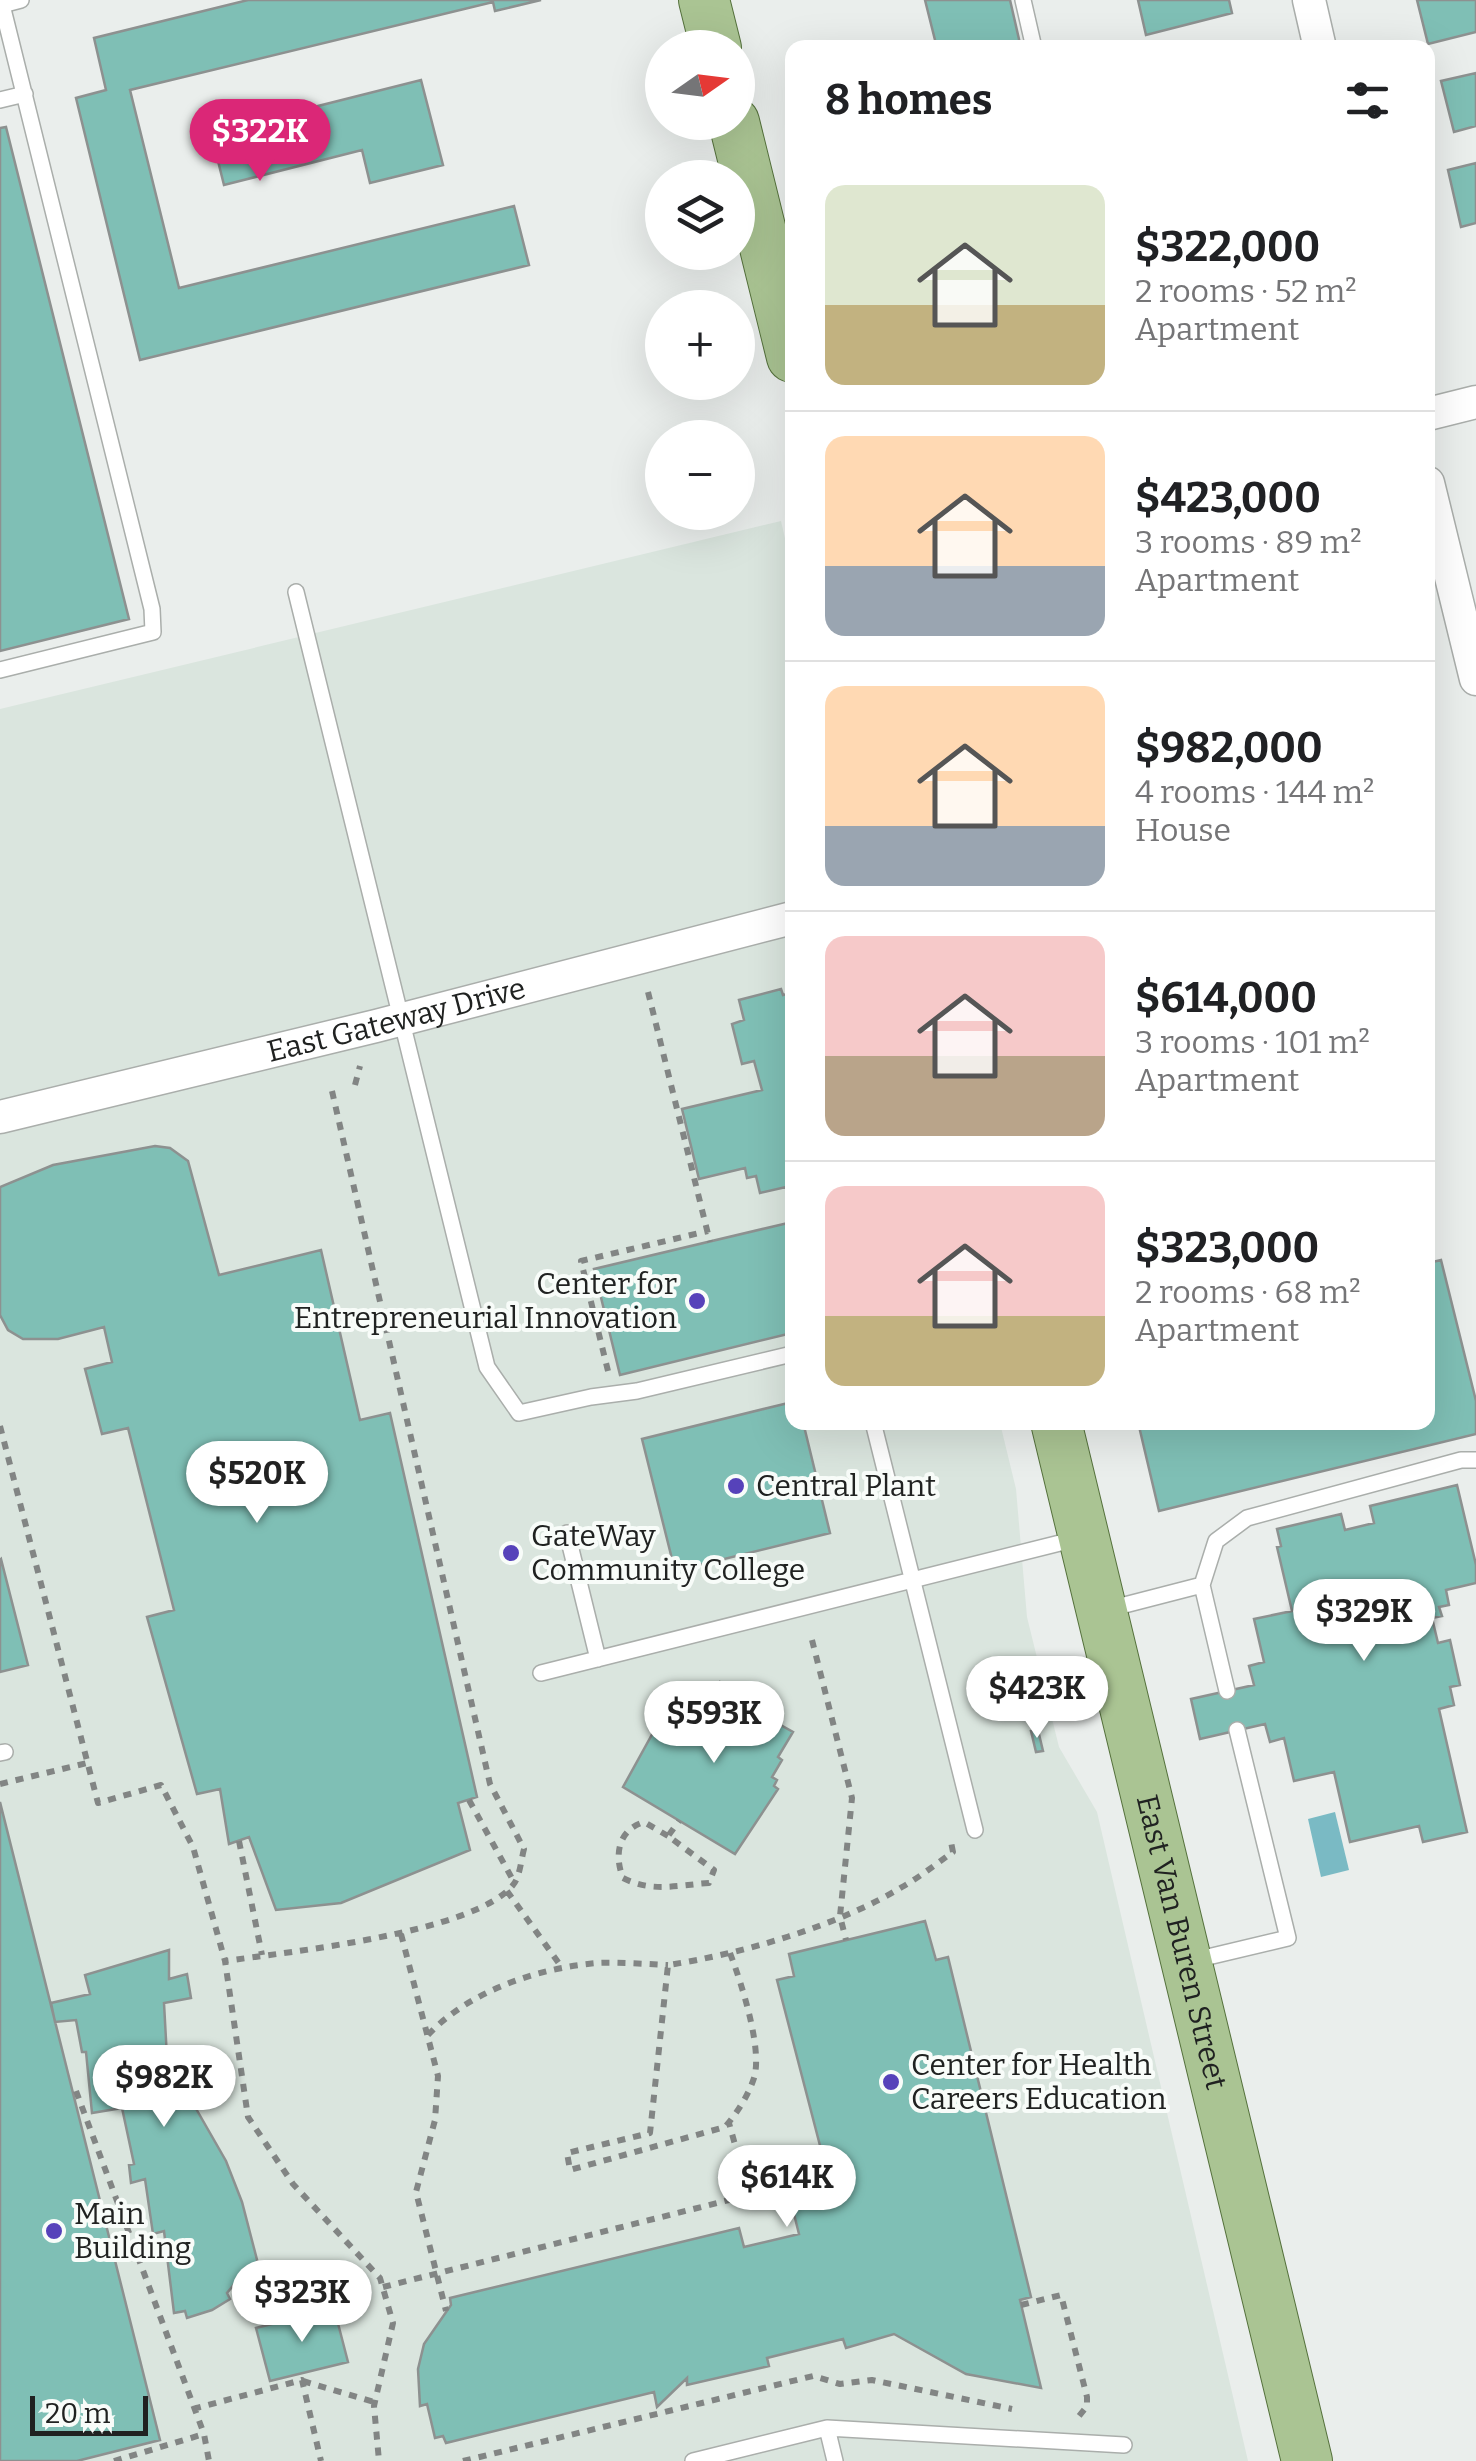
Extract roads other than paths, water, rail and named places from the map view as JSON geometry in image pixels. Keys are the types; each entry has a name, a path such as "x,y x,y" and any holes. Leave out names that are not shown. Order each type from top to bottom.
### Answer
{"main road":[{"path":"704,0 712,30"},
{"path":"738,140 785,329"},
{"name":"East Van Buren Street","path":"1058,1430 1307,2461"}],"street":[{"path":"1308,0 1318,40"},
{"path":"1435,412 1476,402"},
{"path":"1435,512 1476,680"},
{"name":"East Gateway Drive","path":"0,1117 785,920"}],"lane":[{"path":"0,670 153,632 147,590 2,5 21,0"},
{"path":"1023,0 1032,40"},
{"path":"0,100 24,94"},
{"path":"296,592 487,1367 519,1413 785,1356"},
{"path":"875,1430 975,1830"},
{"path":"1227,1691 1202,1585 1216,1541 1246,1518 1461,1460 1476,1460"},
{"path":"567,1533 598,1659"},
{"path":"541,1673 1085,1537"},
{"path":"1102,1611 1202,1585"},
{"path":"1187,1962 1288,1938 1236,1730"},
{"path":"827,2428 835,2461"},
{"path":"693,2461 827,2428 1124,2445"}],"water":[{"path":"1335,1812 1349,1870 1321,1877 1308,1819"}],"place":[{"name":"Center for Entrepreneurial Innovation","path":"697,1301"},
{"name":"Central Plant","path":"736,1486"},
{"name":"GateWay Community College","path":"511,1553"},
{"name":"Center for Health Careers Education","path":"891,2082"},
{"name":"Main Building","path":"54,2231"}]}
